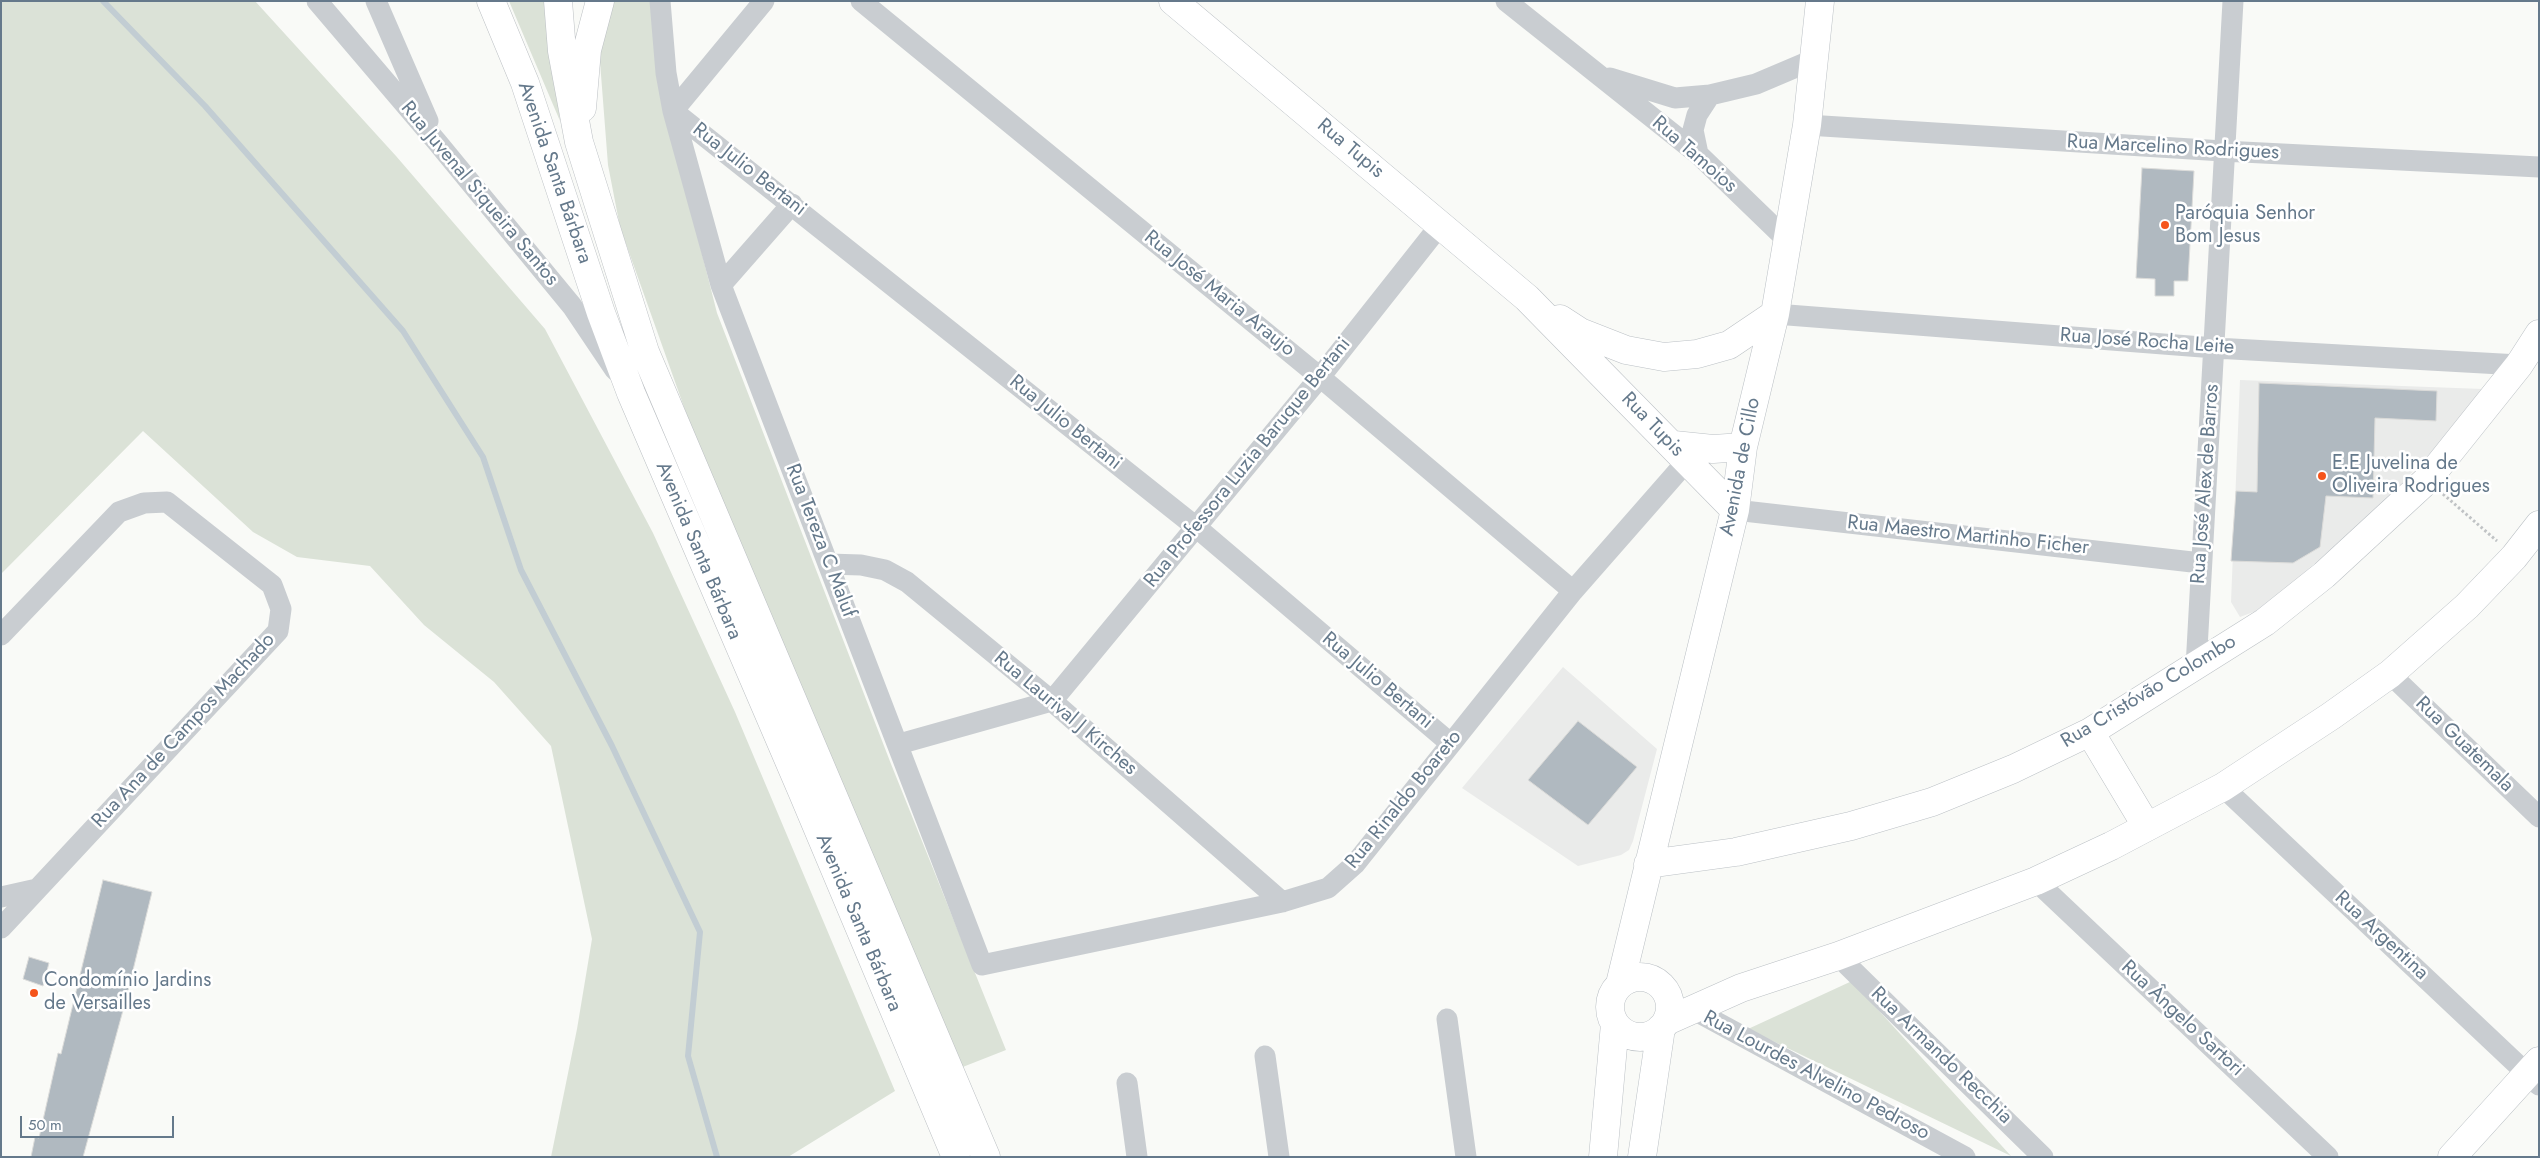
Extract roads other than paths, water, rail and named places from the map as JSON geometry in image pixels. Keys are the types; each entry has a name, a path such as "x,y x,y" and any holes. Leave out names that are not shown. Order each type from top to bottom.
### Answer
{"main road":[{"name":"Avenida Santa Bárbara","path":"491,1 525,84 601,313 631,393 956,1157"},
{"name":"Avenida Santa Bárbara","path":"558,1 562,51 578,142 645,352 955,1078 986,1157"},
{"path":"578,142 587,50 600,1"},
{"name":"Rua Tupis","path":"1173,1 1527,298 1735,510"},
{"name":"Avenida de Cillo","path":"1620,984 1735,510 1743,447 1775,314 1807,124 1820,1"},
{"name":"Rua Tupis","path":"1527,298 1580,332 1626,350 1664,357 1697,354 1729,344 1775,314"},
{"name":"Rua Cristóvão Colombo","path":"1648,864 1736,852 1851,826 1923,804 2013,769 2090,732 2265,622 2324,575 2427,480 2519,365 2539,334"},
{"path":"1599,371 1614,354 1626,350"},
{"path":"1680,453 1743,447"},
{"path":"1742,988 1662,987 1650,978 1639,977 1620,984 1611,999 1611,1016 1615,1024 1632,1036 1643,1037 1664,1024 1742,988 1838,956 2036,881 2147,827 2223,787 2331,716 2390,674 2467,606 2530,543"},
{"path":"2090,732 2147,827"},
{"path":"2110,846 2126,792"},
{"path":"1633,927 1641,950 1662,987 1670,1011 1664,1024 1642,1157"},
{"path":"1603,1157 1615,1024"},
{"path":"2452,1157 2535,1073"}],"street":[{"name":"Rua Juvenal Siqueira Santos","path":"317,1 437,142 572,306 631,393"},
{"path":"376,1 437,142"},
{"name":"Rua Tereza C Maluf","path":"660,1 666,73 673,111 721,285 899,744 982,965"},
{"path":"673,111 764,1"},
{"name":"Rua José Maria Araujo","path":"860,1 1320,377 1574,592"},
{"name":"Rua Tamoios","path":"1506,1 1698,154 1787,240"},
{"name":"Rua José Alex de Barros","path":"2196,667 2233,1"},
{"name":"Rua Tamoios","path":"1598,74 1675,98 1710,95 1756,84 1815,59"},
{"path":"1698,154 1693,130 1697,115 1710,95"},
{"name":"Rua Julio Bertani","path":"673,111 1196,527 1450,744"},
{"name":"Rua Marcelino Rodrigues","path":"1807,124 2224,151 2539,167"},
{"path":"721,285 792,204"},
{"name":"Rua Professora Luzia Baruque Bertani","path":"1052,701 1320,377 1441,224"},
{"name":"Rua José Rocha Leite","path":"1775,314 2215,348 2519,365"},
{"name":"Rua Rinaldo Boareto","path":"982,965 1282,902 1328,888 1355,864 1574,592 1680,453"},
{"name":"Rua Ana de Campos Machado","path":"1,635 119,512 144,503 167,502 272,585 281,609 278,630 1,928"},
{"name":"Rua Maestro Martinho Ficher","path":"1735,510 2201,563"},
{"name":"Rua Laurival J Kirches","path":"828,564 861,565 885,570 907,582 1052,701 1282,902"},
{"name":"Rua Guatemala","path":"2390,674 2539,817"},
{"path":"899,744 1052,701"},
{"name":"Rua Argentina","path":"2223,787 2535,1073"},
{"name":"Rua Ângelo Sartori","path":"2036,881 2328,1157"},
{"path":"1,897 37,889"},
{"name":"Rua Armando Recchia","path":"1838,956 2043,1157"},
{"name":"Rua Lourdes Alvelino Pedroso","path":"1694,1010 1965,1157"},
{"path":"1447,1018 1466,1157"},
{"path":"1264,1056 1279,1157"},
{"path":"1127,1084 1137,1157"}],"waterway":[{"path":"103,1 205,106 403,331 483,457 521,570 612,746 700,932 688,1056 717,1157"}],"place":[{"name":"Paróquia Senhor Bom Jesus","path":"2165,225"},
{"name":"E.E Juvelina de Oliveira Rodrigues","path":"2322,476"},
{"name":"Condomínio Jardins de Versailles","path":"34,993"}]}
